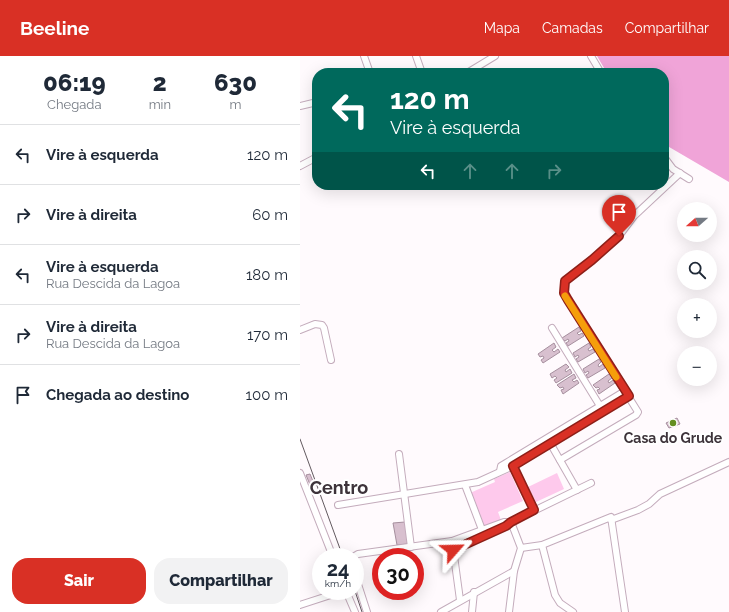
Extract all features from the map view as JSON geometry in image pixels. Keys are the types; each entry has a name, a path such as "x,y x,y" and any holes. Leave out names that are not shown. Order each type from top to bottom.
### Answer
{"street":[{"path":"364,56 368,68"},
{"path":"416,56 420,68"},
{"path":"591,56 599,68"},
{"path":"474,68 491,57"},
{"path":"300,106 312,103"},
{"path":"300,166 312,160"},
{"path":"669,164 673,169 689,179"},
{"path":"669,183 680,173"},
{"path":"560,460 636,415 638,410 564,293 565,281 619,236 634,216 662,190"},
{"path":"300,330 315,324 322,325 324,328 330,360"},
{"path":"552,328 600,406"},
{"path":"500,471 501,466 625,391"},
{"path":"338,505 465,485 485,479 513,466 629,396"},
{"path":"547,437 577,490"},
{"path":"399,454 411,547"},
{"path":"521,548 542,544 611,517 612,520 638,510 649,504 660,494 729,462"},
{"path":"513,466 534,510"},
{"path":"300,473 329,548"},
{"path":"453,550 504,522 511,522 591,483"},
{"path":"465,485 483,534"},
{"path":"612,520 625,612"},
{"path":"509,612 514,571 521,548 511,522"},
{"path":"364,555 483,534"},
{"path":"452,540 460,600"},
{"path":"542,544 556,595 560,603 572,612"},
{"path":"441,612 474,592 514,571"},
{"path":"472,612 474,592"},
{"path":"300,606 317,600"},
{"path":"350,600 355,612"},
{"path":"363,600 367,612"}],"shaded area":[{"path":"597,56 729,56 729,182 669,147 669,68 604,68"},
{"path":"510,472 523,501 498,512 501,520 485,527 470,493 495,482 494,479"},
{"path":"557,473 564,489 536,502 528,487"}],"building":[{"path":"579,327 581,331 577,333 579,335 582,333 584,336 568,346 566,343 569,341 568,339 565,341 562,338"},
{"path":"554,343 556,347 552,350 554,352 558,349 560,352 543,363 541,360 544,358 543,356 540,357 538,354"},
{"path":"589,343 591,347 588,349 589,351 593,349 595,352 578,362 576,359 579,357 578,355 575,357 573,353"},
{"path":"599,359 601,362 598,365 599,367 603,364 605,368 588,378 586,375 589,373 588,371 585,373 583,369"},
{"path":"566,364 569,367 565,370 566,372 570,369 572,373 556,383 554,380 557,378 555,376 552,378 550,374"},
{"path":"574,374 576,378 572,380 574,382 577,380 579,383 563,394 561,390 564,389 563,387 560,388 557,385"},
{"path":"609,374 612,378 608,381 609,383 613,380 615,383 599,394 597,390 600,389 593,385"},
{"name":"Casa do Grude","path":"677,418 680,424 669,428 666,423"},
{"path":"310,474 315,486 311,487 306,475"},
{"path":"405,522 409,544 397,545 393,523"}],"tram line":[{"path":"300,439 340,548"},
{"path":"358,600 362,612"}],"slow traffic":[{"path":"565,296 616,377"}],"place":[{"name":"Casa do Grude","path":"673,423"}],"district":[{"name":"Centro","path":"339,488"}],"route":[{"path":"453,550 506,526 534,510 513,466 629,396 564,293 565,281 619,236"}]}
